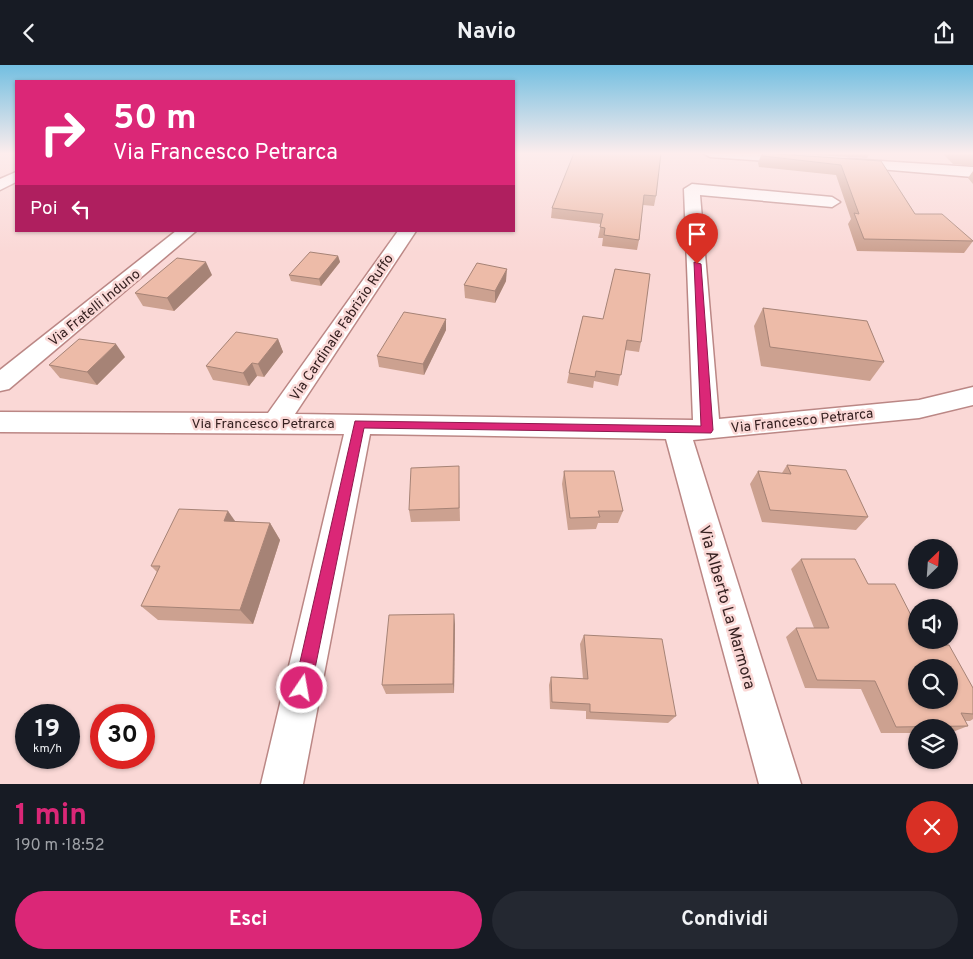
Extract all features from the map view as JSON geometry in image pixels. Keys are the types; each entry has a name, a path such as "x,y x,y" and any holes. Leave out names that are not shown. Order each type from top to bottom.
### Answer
{"street":[{"name":"Via Alberto La Marmora","path":"780,784 691,430 692,189 832,202"},
{"name":"Via Fratelli Induno","path":"0,383 186,232"},
{"name":"Via Cardinale Fabrizio Ruffo","path":"275,423 406,232"},
{"name":"Via Francesco Petrarca","path":"0,422 275,423 691,430 919,409 973,396"},
{"path":"282,784 359,424"}],"building":[{"path":"561,187 657,187 656,196 644,195 639,240 604,235 605,228 600,227 603,214 552,208"},
{"path":"849,187 897,187 915,214 942,214 973,241 864,239 854,213 859,214"},
{"path":"310,252 338,256 319,279 289,275"},
{"path":"177,258 206,262 167,298 135,293"},
{"path":"477,263 507,269 495,291 464,285"},
{"path":"615,269 650,274 641,342 627,340 621,375 596,371 595,377 569,373 583,316 603,319"},
{"path":"763,308 867,321 884,362 770,347"},
{"path":"404,312 446,319 423,364 377,356"},
{"path":"236,332 278,339 258,364 252,363 243,373 206,366"},
{"path":"79,339 116,344 87,372 49,365"},
{"path":"787,465 846,470 868,517 770,510 758,471 791,474"},
{"path":"459,466 459,508 409,510 411,468"},
{"path":"564,471 614,471 623,511 598,511 600,517 570,518"},
{"path":"179,509 228,511 224,521 270,523 240,610 141,606 160,566 151,566"},
{"path":"801,559 855,559 868,584 895,584 908,609 908,649 951,649 957,659 908,659 908,709 958,709 958,661 973,688 973,714 961,713 968,726 958,726 958,719 908,719 908,727 896,727 875,681 817,680 796,628 829,628"},
{"path":"454,614 453,684 382,685 389,615"},
{"path":"584,635 662,639 676,716 590,712 590,704 552,702 551,677 588,679"}],"route":[{"path":"302,688 359,424 707,430 697,264"}]}
